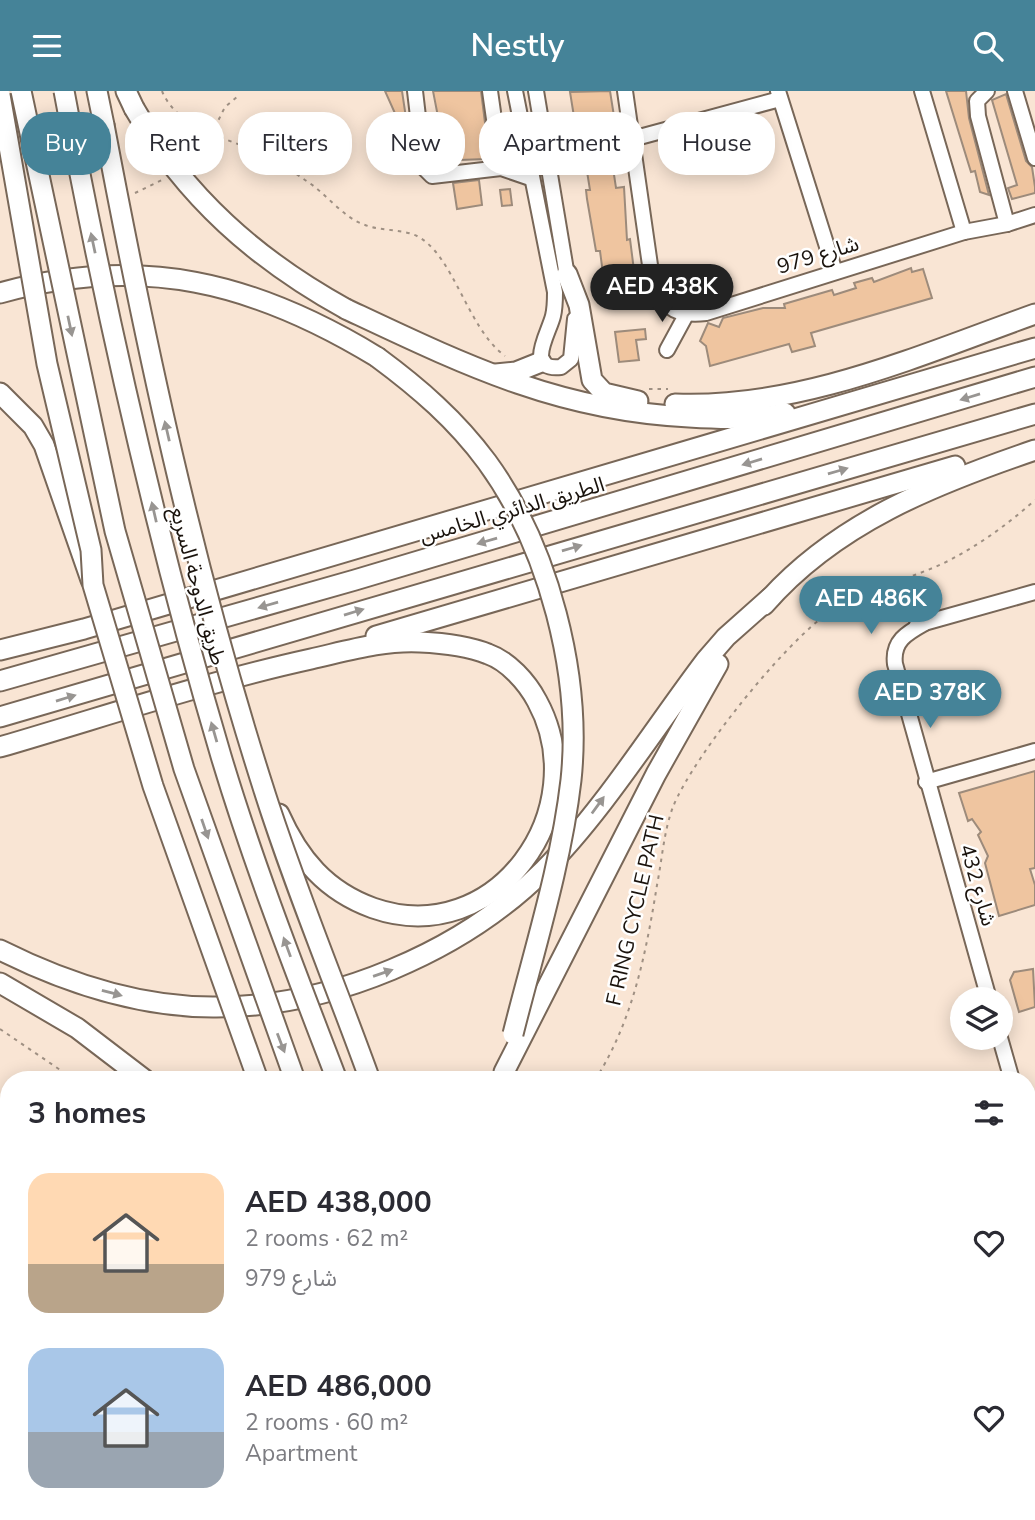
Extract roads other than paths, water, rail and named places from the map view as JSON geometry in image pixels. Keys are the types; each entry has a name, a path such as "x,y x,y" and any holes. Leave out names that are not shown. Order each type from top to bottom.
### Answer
{"highway":[{"path":"21,91 115,531 184,769 292,1071"},
{"name":"طريق الدوحة السريع","path":"64,91 92,242 169,571 222,757 253,853 334,1071"},
{"path":"97,91 154,376 189,520 247,736 264,790 367,1071"},
{"path":"0,95 47,364 91,550 93,585"},
{"path":"130,99 166,159 212,213 277,268 346,309 482,373 609,410 734,420 770,417 919,384"},
{"path":"0,293 81,276 119,273 202,283 288,308 377,357 431,398 489,465 532,545 548,589 567,664 573,734 565,821 504,1071"},
{"path":"566,274 579,305 588,370 596,384 604,394 656,403 719,404 790,395 924,353 1035,314"},
{"path":"0,647 84,629 1035,348"},
{"path":"482,373 509,374 532,365"},
{"name":"الطريق الدائري الخامس","path":"0,681 420,561 1035,377"},
{"path":"0,393 27,419 44,445 93,585 153,786 255,1071"},
{"path":"0,717 1035,414"},
{"path":"0,950 47,973 125,997 215,1008 285,999 346,986 407,964 445,945 493,912 544,871 586,822 726,637 824,550 890,506 948,480 1035,449"},
{"path":"0,747 942,470 1035,449"},
{"path":"506,1071 702,688 732,642 771,597"},
{"path":"247,736 295,848 309,866 335,890 384,911 422,914 460,908 507,881 527,858 542,833 554,787 554,751 539,706 523,680 489,654 449,645 402,641 285,665"},
{"path":"0,983 77,1028 133,1071"}],"street":[{"path":"415,91 424,168 432,176 479,171"},
{"path":"490,91 493,112"},
{"path":"514,91 555,292 553,314 532,365 553,368 567,364 573,351 575,319 536,91"},
{"path":"625,91 628,112"},
{"path":"922,91 964,232"},
{"path":"987,91 977,101 978,116 1007,224"},
{"path":"1015,91 1035,158"},
{"path":"644,135 779,95 835,272"},
{"path":"521,175 530,178"},
{"path":"637,175 653,286 662,302 672,310 687,315 667,350"},
{"name":"شارع 979","path":"687,315 706,313 964,232 1007,224 1035,215"},
{"name":"شارع 432","path":"986,987 900,689 886,655 888,641 898,630 1035,591"},
{"path":"926,782 1035,751"},
{"path":"1003,1050 1009,1071"}]}
